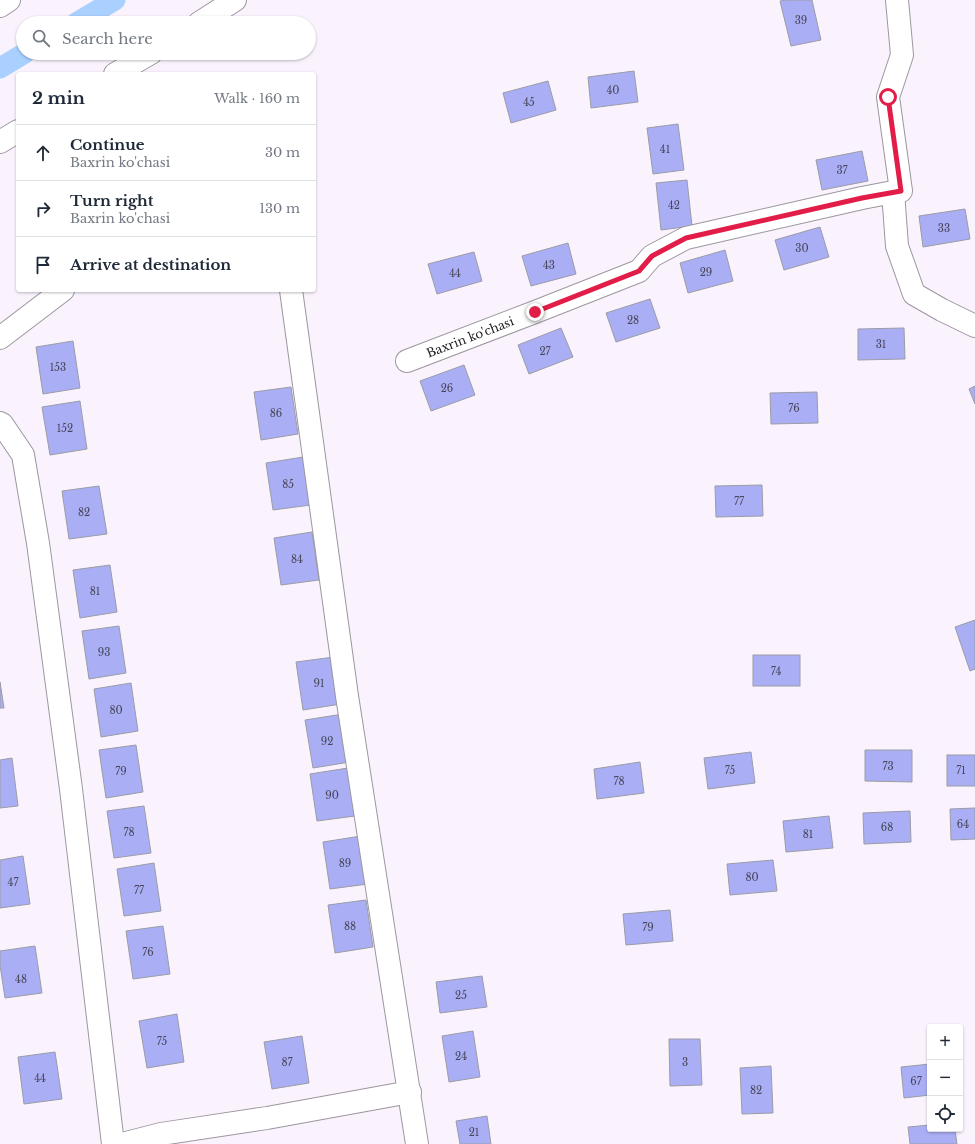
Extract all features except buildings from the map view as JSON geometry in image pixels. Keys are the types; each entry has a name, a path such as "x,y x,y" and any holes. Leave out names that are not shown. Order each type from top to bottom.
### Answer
{"street":[{"path":"0,6 9,0"},
{"path":"210,16 235,0"},
{"path":"897,0 902,55 888,97 901,191 893,192 897,246 914,294 975,326"},
{"path":"118,72 139,60"},
{"path":"0,142 16,132"},
{"name":"Baxrin ko'chasi","path":"407,361 639,271 652,256 686,238 893,192"},
{"path":"0,338 60,292"},
{"path":"291,292 346,696 410,1092 417,1144"},
{"path":"0,423 23,455 38,543 72,797 113,1144"},
{"path":"122,1144 161,1134 267,1118 410,1092"}],"waterway":[{"path":"88,16 115,0"},
{"path":"0,68 16,58"}],"route":[{"path":"535,312 639,271 652,256 686,238 862,198 901,191 888,97"}]}
